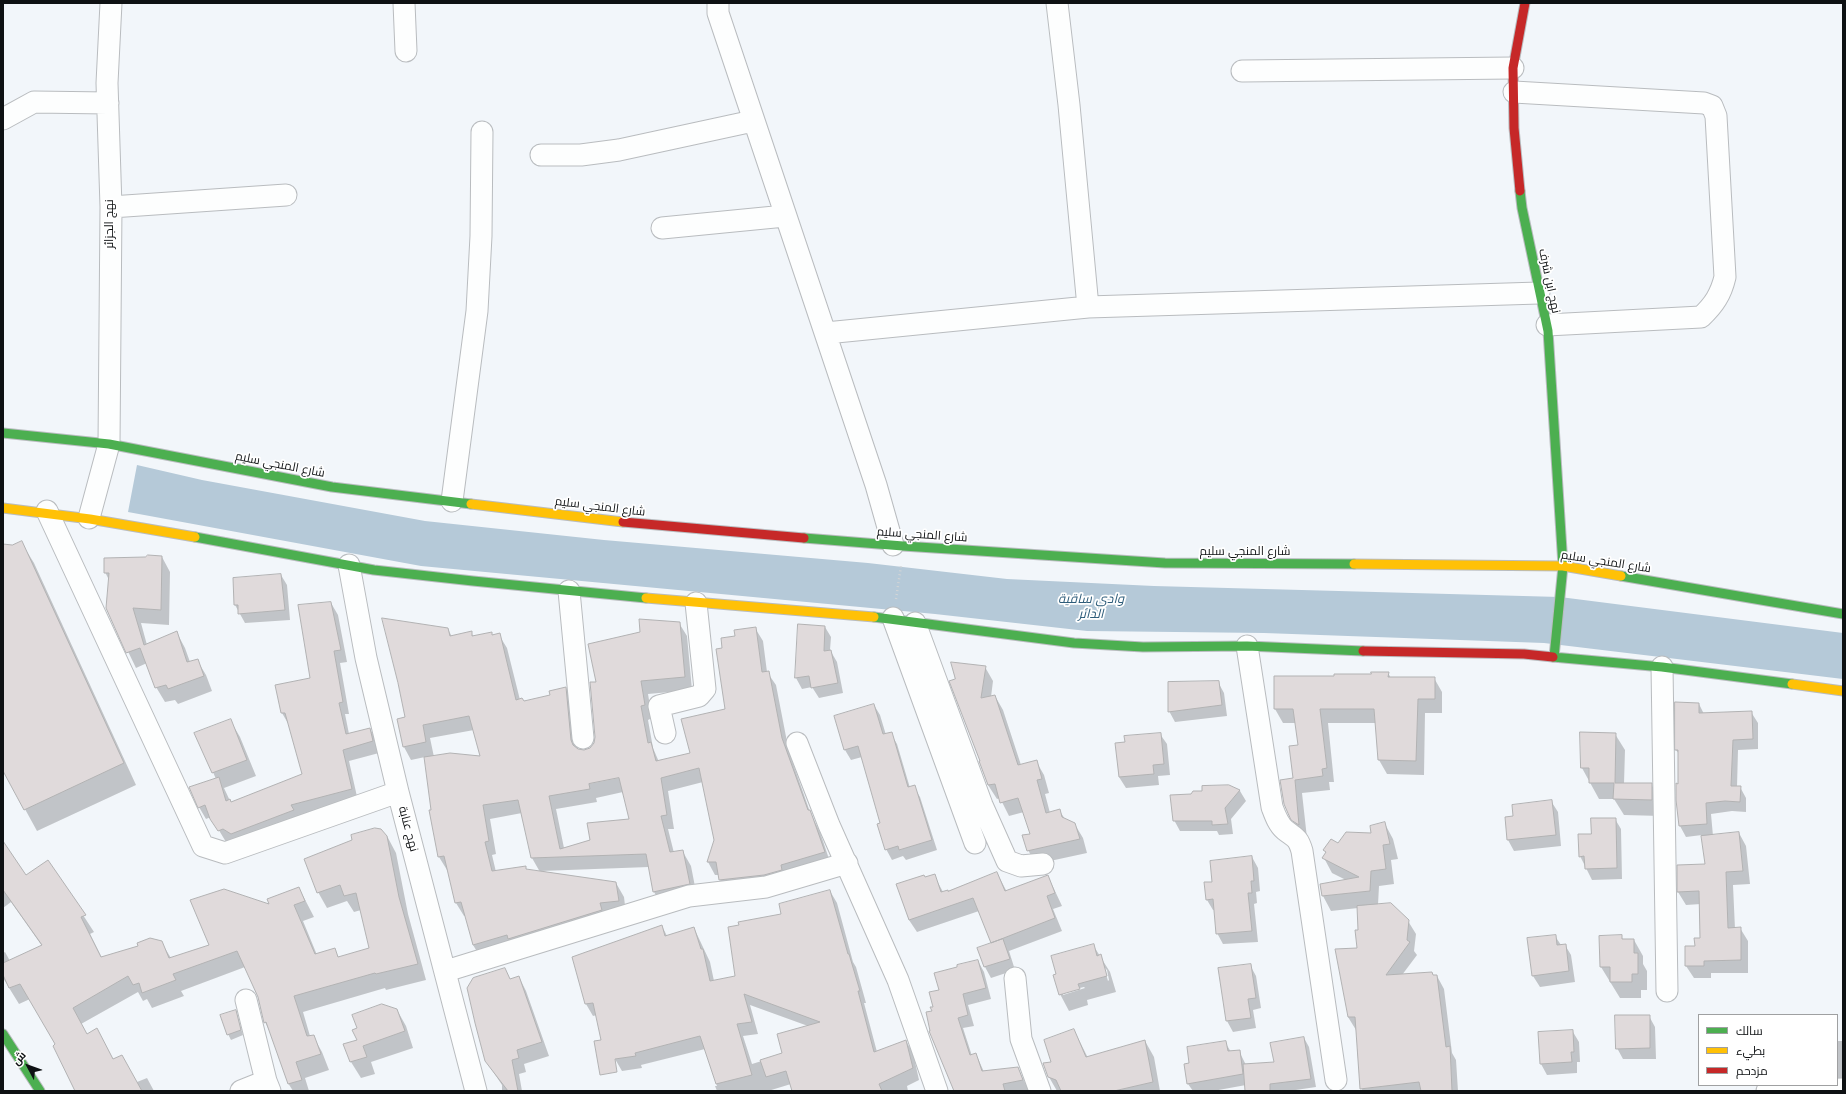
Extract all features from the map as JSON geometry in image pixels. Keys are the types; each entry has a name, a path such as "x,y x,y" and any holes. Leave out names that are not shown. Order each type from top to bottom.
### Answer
{"main road":[{"name":"نهج ابن شرف","path":"1525,3 1513,68 1514,128 1522,208 1538,293 1546,325 1563,566 1554,657"},
{"name":"شارع المنجي سليم","path":"3,433 109,444 332,487 638,524 893,545 1165,563 1563,566 1843,611"},
{"path":"3,508 88,518 162,530 349,565 432,577 696,603 894,611 915,624 1074,643 1143,647 1247,646 1408,653 1524,654 1662,667 1843,691"},
{"path":"3,1034 40,1091"}],"street":[{"name":"نهج الجزائر","path":"88,518 109,444 111,207 107,83 111,3"},
{"path":"404,3 406,51"},
{"path":"718,3 718,14 785,216 826,333 876,485 893,545"},
{"path":"1057,3 1069,105 1088,307"},
{"path":"1242,71 1513,68"},
{"path":"1514,92 1704,103 1712,106 1716,116 1725,277 1722,291 1709,310 1701,317 1546,325"},
{"path":"3,119 34,102 108,103"},
{"path":"540,155 581,154 619,150 753,121"},
{"path":"452,501 477,311 481,236 482,132"},
{"path":"111,207 286,195"},
{"path":"662,228 785,216"},
{"path":"826,333 1088,307 1538,293"},
{"path":"47,512 203,846 225,853 398,792"},
{"name":"نهج عنابة","path":"349,565 366,658 398,792 446,971 476,1091"},
{"path":"569,591 583,738"},
{"path":"665,733 659,706 699,696 705,689 696,603"},
{"path":"894,611 975,843"},
{"path":"915,624 982,805 1007,861 1021,866 1043,864"},
{"path":"1247,646 1272,807 1278,822 1300,842 1302,851 1336,1080"},
{"path":"1662,667 1667,991"},
{"path":"797,743 829,825 898,980 937,1091"},
{"path":"446,971 689,896 766,887 847,863"},
{"path":"1015,978 1021,1038 1040,1091"},
{"path":"241,1091 268,1086 246,1000"},
{"path":"1767,1091 1843,1089"}],"path":[{"path":"894,611 901,566"}],"water":[{"name":"وادي ساقية الدائر","path":"137,465 202,480 425,521 604,540 868,563 1007,579 1154,586 1560,597 1843,633 1843,679 1544,643 1264,633 1087,631 935,614 421,566 128,512"}],"building":[{"path":"22,541 124,763 24,810 3,771 3,544 12,545"},
{"path":"148,555 162,556 161,610 133,608 144,645 177,631 187,662 198,659 204,676 168,689 166,685 155,688 140,648 126,653 106,608 109,573 104,573 104,558 145,557"},
{"path":"281,574 285,610 238,614 238,605 234,605 233,578"},
{"path":"331,602 341,650 334,651 343,702 339,703 346,734 370,728 373,741 343,750 352,789 291,805 294,810 231,834 223,829 218,831 210,819 205,805 198,808 189,787 219,777 226,801 230,799 231,802 302,774 285,713 281,713 275,685 310,678 298,605"},
{"path":"382,618 448,628 450,636 472,631 472,636 492,632 492,635 500,633 516,700 522,698 524,701 550,695 549,691 566,687 571,740 573,745 578,749 584,750 590,748 594,743 595,737 590,682 596,682 588,644 640,632 639,619 680,622 685,677 641,681 645,705 641,706 648,743 651,742 656,761 690,753 681,719 725,709 716,649 722,648 721,638 735,636 734,630 756,627 762,672 769,671 782,738 825,852 781,865 782,870 764,875 719,880 716,862 707,862 714,840 699,768 661,778 667,815 661,816 670,852 683,850 690,884 653,892 646,854 531,858 518,800 483,805 489,841 485,842 492,871 526,866 526,869 616,882 619,901 600,903 602,910 508,939 507,935 473,945 461,902 455,903 444,856 438,857 429,810 431,810 424,757 450,753 480,756 469,716 423,725 426,742 403,747 397,719 405,717","holes":["619,778 629,819 587,823 590,840 560,849 549,796 590,789 589,784"]},
{"path":"798,624 825,626 824,651 831,650 838,683 811,688 809,676 795,678"},
{"path":"951,662 986,666 981,698 995,695 1018,765 1037,760 1042,779 1037,780 1046,813 1060,809 1062,817 1075,823 1080,839 1027,851 1022,835 1030,834 1018,798 1000,803 995,784 988,785 949,681 955,679"},
{"path":"1371,672 1389,672 1388,677 1435,677 1435,699 1418,699 1416,761 1378,760 1374,709 1320,709 1327,768 1322,769 1323,776 1295,780 1299,825 1291,820 1284,804 1280,780 1293,778 1289,746 1298,745 1293,709 1274,709 1274,676 1334,676 1334,674 1371,674"},
{"path":"1219,681 1222,705 1168,712 1168,682"},
{"path":"1675,702 1699,703 1699,713 1752,711 1753,739 1733,740 1731,786 1741,786 1740,802 1725,801 1706,803 1707,824 1679,826 1676,800 1676,783 1678,784 1678,750 1675,750"},
{"path":"874,704 883,734 892,732 908,787 915,785 932,840 899,850 898,846 885,850 877,824 880,823 858,746 844,750 834,716"},
{"path":"231,719 247,760 212,773 194,733"},
{"path":"1580,732 1616,733 1615,783 1652,783 1652,800 1613,799 1614,783 1589,783 1589,768 1581,768"},
{"path":"1161,733 1164,764 1153,765 1154,774 1119,777 1115,743 1125,742 1124,736"},
{"path":"1229,785 1240,790 1225,808 1228,824 1212,825 1212,821 1173,821 1170,795 1191,794 1193,791 1202,791 1202,786"},
{"path":"1552,800 1556,835 1507,840 1505,817 1513,816 1512,805"},
{"path":"1591,818 1616,818 1617,868 1585,869 1584,856 1579,857 1578,834 1591,834"},
{"path":"1385,822 1390,844 1383,845 1386,869 1371,871 1370,891 1322,896 1320,884 1359,877 1322,858 1326,852 1323,850 1331,839 1338,843 1346,832 1371,833 1370,826"},
{"path":"375,828 381,829 387,836 399,897 418,964 375,973 294,996 307,1036 314,1035 321,1054 296,1062 302,1080 288,1084 266,1022 264,1023 258,997 237,951 173,974 176,980 142,993 139,983 133,985 128,976 73,1008 87,1034 97,1028 113,1059 122,1055 142,1091 75,1091 53,1046 55,1044 20,984 9,988 3,975 3,963 42,945 3,890 3,841 26,875 48,860 86,915 81,917 101,957 138,946 137,943 150,938 162,941 169,958 209,945 190,900 224,889 269,904 267,899 299,887 305,901 294,905 315,954 335,948 338,957 369,948 356,893 344,896 340,885 317,893 304,859 352,840 351,835"},
{"path":"1739,832 1743,871 1726,872 1728,928 1741,927 1741,960 1704,961 1704,966 1685,966 1685,946 1695,946 1694,938 1700,938 1699,891 1677,892 1677,865 1705,864 1701,836"},
{"path":"1252,856 1254,881 1251,881 1252,893 1248,893 1252,931 1216,934 1213,899 1206,900 1204,882 1212,882 1210,861"},
{"path":"997,872 1005,891 1048,875 1055,893 1047,896 1055,918 991,943 973,898 909,920 896,884 924,875 925,877 935,874 941,892 948,891"},
{"path":"830,890 860,991 858,991 874,1052 906,1040 913,1068 879,1084 882,1091 792,1091 786,1071 766,1077 760,1060 782,1053 777,1034 820,1022 744,994 752,1022 737,1024 752,1075 716,1084 700,1036 635,1053 636,1056 615,1059 617,1072 600,1075 594,1041 601,1040 593,1003 585,1004 572,957 662,925 665,936 694,927 701,949 703,949 710,981 735,976 728,927 739,925 738,922 781,914 779,904"},
{"path":"1391,903 1409,920 1407,940 1410,942 1386,975 1432,972 1433,975 1437,975 1446,1047 1450,1046 1452,1091 1421,1091 1419,1082 1360,1089 1355,1017 1348,1017 1335,949 1357,948 1355,930 1358,930 1357,906"},
{"path":"1556,935 1557,945 1566,944 1569,971 1532,976 1527,938"},
{"path":"1622,935 1622,939 1634,939 1634,953 1638,953 1638,974 1632,974 1632,982 1610,982 1610,967 1600,967 1599,936"},
{"path":"1003,939 1010,959 984,967 977,948"},
{"path":"1094,944 1097,956 1101,954 1107,976 1078,984 1080,989 1059,995 1053,975 1056,974 1051,956"},
{"path":"978,960 986,988 963,994 968,1015 958,1018 970,1055 976,1053 982,1071 1018,1067 1023,1080 1003,1084 1005,1091 954,1091 929,1031 926,1012 932,1011 930,1007 933,1007 929,992 939,990 934,973"},
{"path":"1251,964 1256,998 1248,999 1251,1018 1226,1021 1218,968"},
{"path":"505,968 510,979 519,976 542,1042 517,1050 519,1058 512,1060 518,1091 508,1091 485,1061 467,988 473,978"},
{"path":"382,1004 397,1009 405,1031 363,1046 367,1057 350,1062 343,1044 357,1040 352,1030 357,1028 352,1015"},
{"path":"236,1010 241,1030 227,1035 220,1015"},
{"path":"1615,1015 1650,1015 1650,1048 1616,1049"},
{"path":"1074,1029 1086,1057 1145,1040 1153,1082 1114,1091 1061,1091 1056,1080 1048,1077 1043,1063 1051,1062 1044,1040"},
{"path":"1573,1030 1574,1052 1571,1052 1572,1062 1540,1064 1538,1032"},
{"path":"1304,1037 1311,1079 1270,1084 1270,1091 1245,1091 1243,1064 1274,1062 1270,1043"},
{"path":"1226,1041 1228,1051 1240,1050 1243,1074 1187,1084 1184,1064 1189,1063 1187,1047"}],"traffic: fast":[{"path":"1520,191 1522,208 1548,331 1563,566 1554,657"},
{"path":"3,433 109,444 332,487 471,504"},
{"path":"195,537 374,570 646,598"},
{"path":"804,538 1165,563 1354,564"},
{"path":"1621,576 1843,614"},
{"path":"874,617 1074,643 1143,647 1247,646 1363,651"},
{"path":"1553,657 1662,667 1792,684"},
{"path":"3,1034 40,1091"}],"traffic: slow":[{"path":"471,504 623,522"},
{"path":"3,508 90,519 195,537"},
{"path":"1354,564 1563,566 1621,576"},
{"path":"646,598 874,617"},
{"path":"1792,684 1843,691"}],"traffic: jam":[{"path":"1520,191 1514,128 1513,68 1525,3"},
{"path":"623,522 804,538"},
{"path":"1363,651 1524,654 1553,657"}]}
